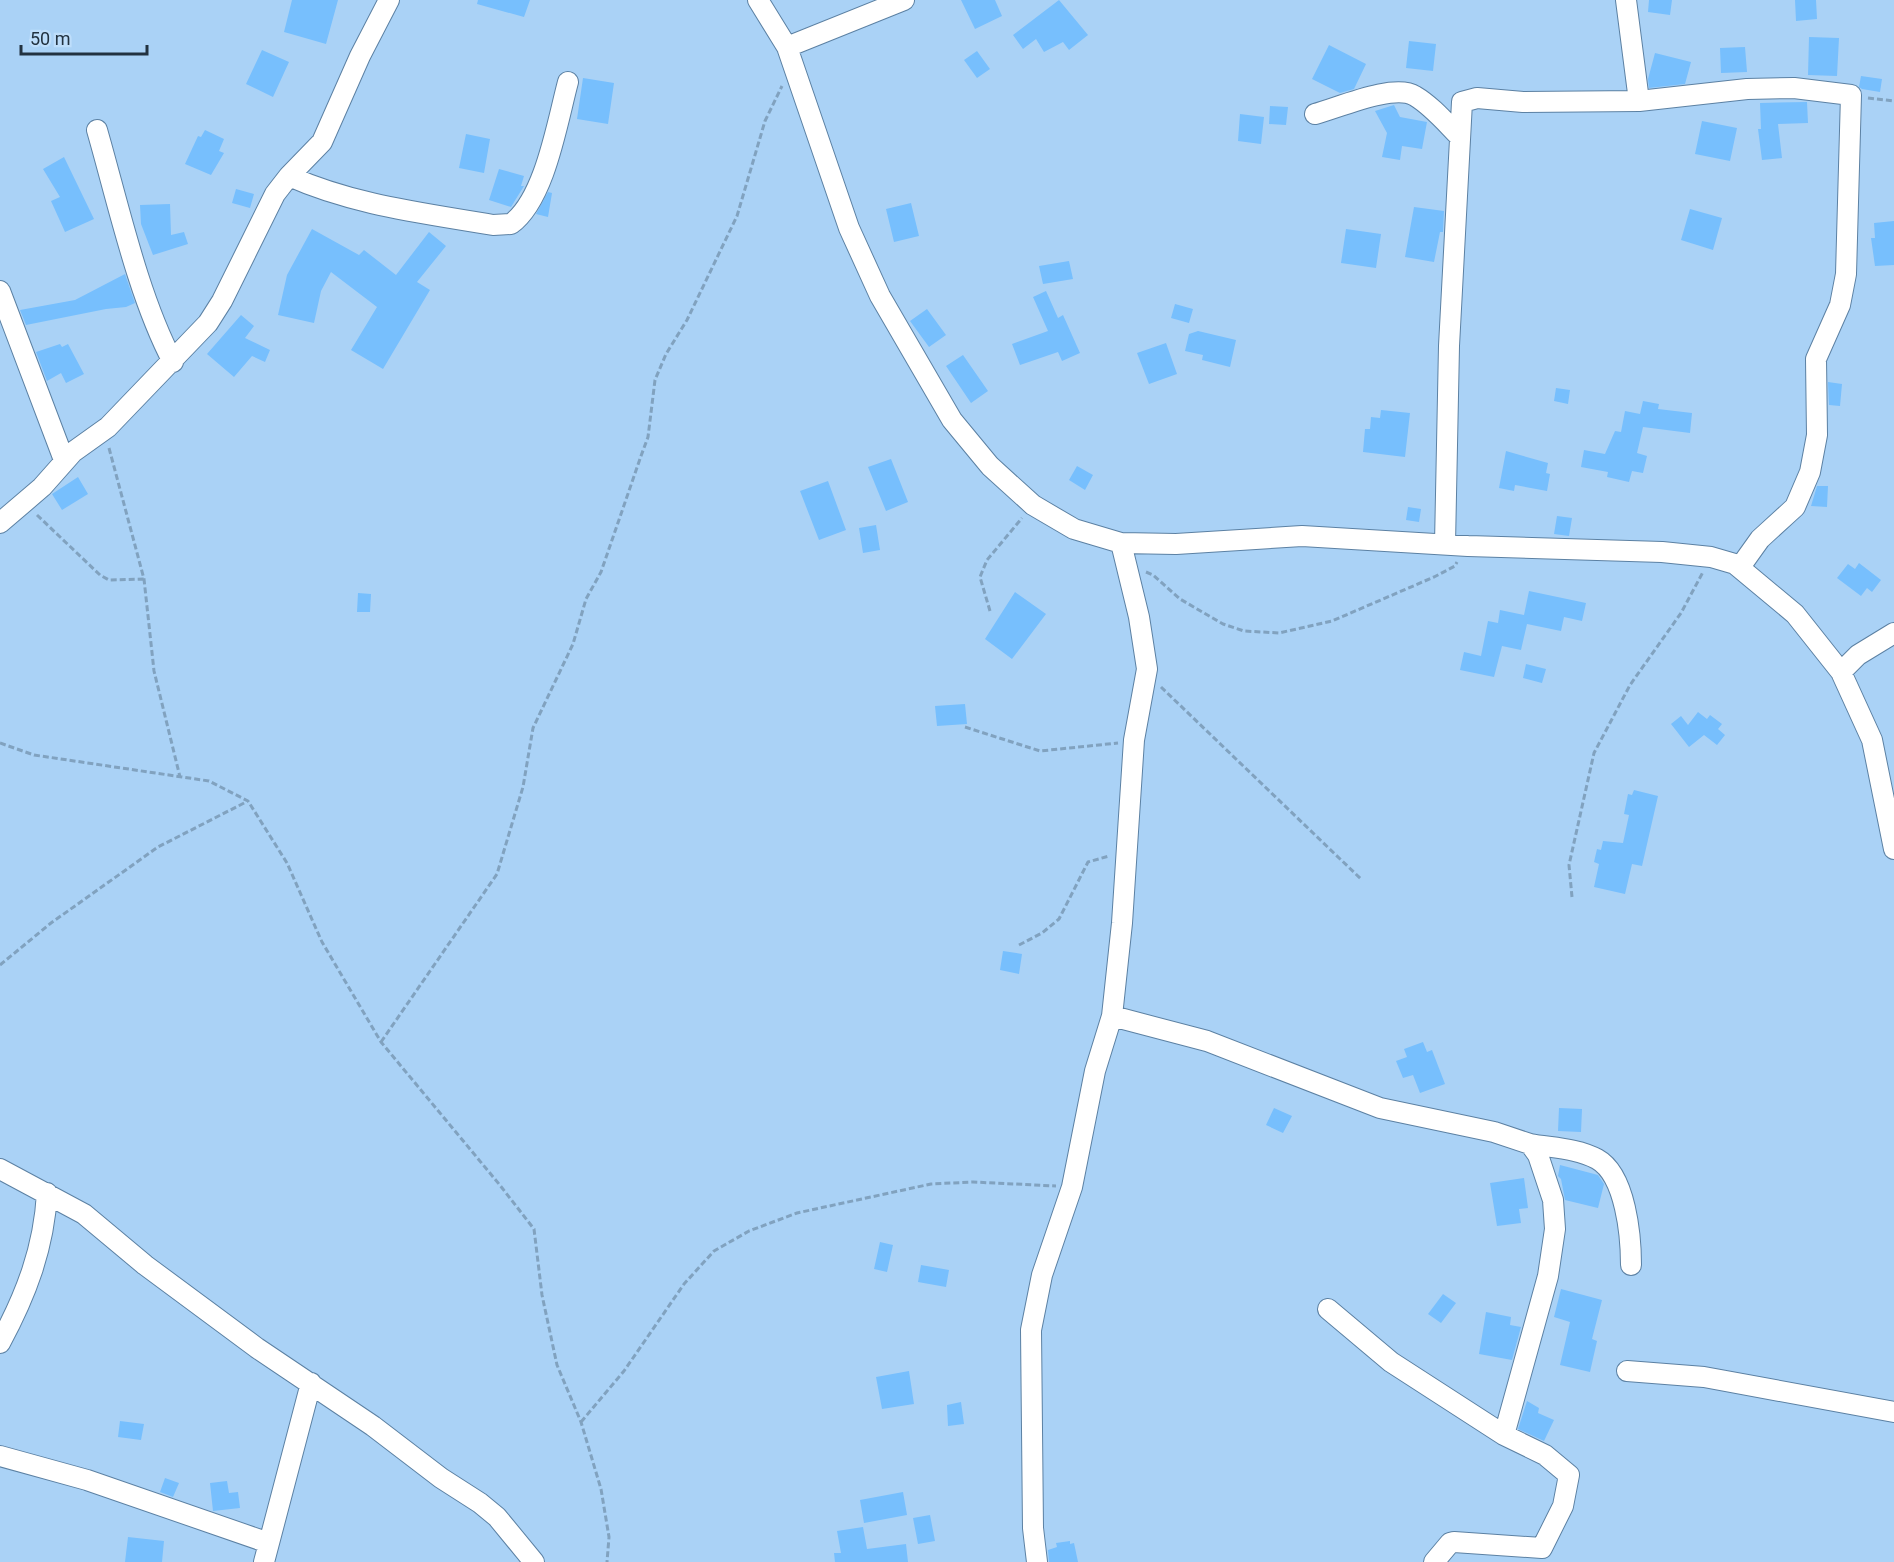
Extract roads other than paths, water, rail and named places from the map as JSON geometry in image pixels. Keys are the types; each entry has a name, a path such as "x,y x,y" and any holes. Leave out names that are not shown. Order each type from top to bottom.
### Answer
{"street":[{"path":"0,523 24,503 64,460 108,427 173,362 208,323 222,301 262,218 289,176 322,142 360,56 389,0"},
{"path":"758,0 790,54 849,228 880,296 952,420 990,466 1033,505 1074,529 1121,543 1176,544 1302,536 1468,546 1581,548 1711,558 1740,567 1795,614 1821,643 1841,672 1872,740 1894,849"},
{"path":"790,54 904,0"},
{"path":"1626,0 1639,101"},
{"path":"289,176 322,190 353,199 493,225 511,224 532,201 568,82"},
{"path":"1445,544 1449,346 1460,110 1464,100 1639,101 1747,89 1794,88 1851,96 1846,274 1840,305 1816,359 1817,435 1810,472 1795,507 1760,539 1740,567"},
{"path":"1315,114 1385,93 1404,92 1416,96 1460,137"},
{"path":"97,130 149,306 161,339 173,362"},
{"path":"0,291 64,460"},
{"path":"1037,1562 1034,1528 1031,1330 1042,1275 1072,1187 1095,1071 1112,1016 1134,740 1147,669 1139,617 1121,543"},
{"path":"1841,672 1858,655 1894,633"},
{"path":"1112,1016 1207,1041 1380,1108 1494,1132 1530,1144 1584,1153 1600,1160 1607,1167 1625,1210 1631,1240 1631,1265"},
{"path":"1504,1435 1548,1276 1555,1229 1553,1200 1538,1155 1530,1144"},
{"path":"0,1169 84,1214 145,1265 257,1348 373,1426 441,1478 480,1503 497,1517 534,1562"},
{"path":"0,1343 20,1306 36,1263 45,1223 47,1193"},
{"path":"1328,1309 1391,1362 1504,1435 1545,1455 1569,1474 1563,1506 1547,1543 1542,1548 1450,1543 1434,1562"},
{"path":"1627,1371 1704,1377 1894,1412"},
{"path":"0,1456 87,1480 267,1553 310,1383"}]}
